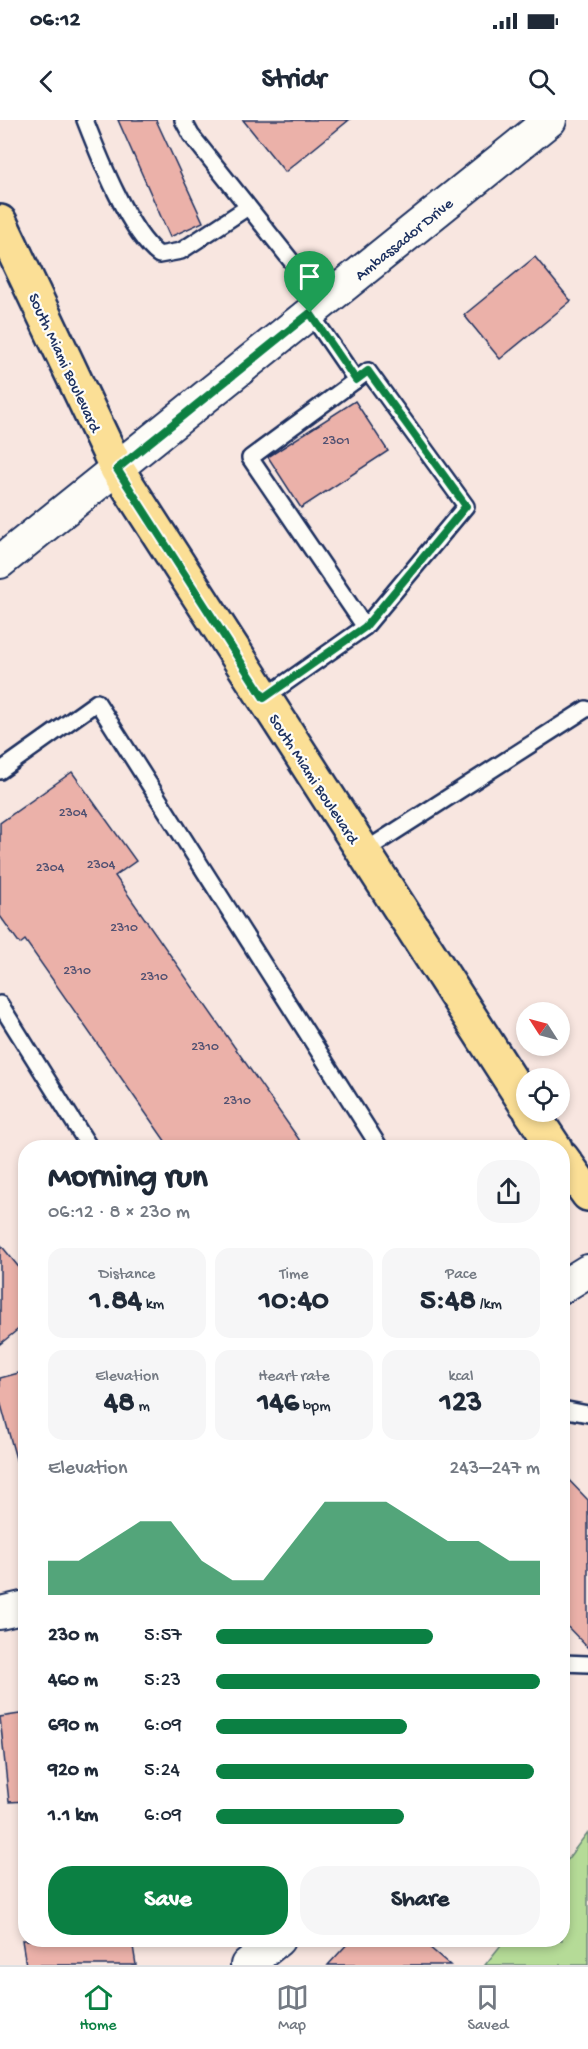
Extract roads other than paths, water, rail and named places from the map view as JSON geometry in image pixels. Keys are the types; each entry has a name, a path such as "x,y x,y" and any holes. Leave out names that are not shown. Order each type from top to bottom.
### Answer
{"main road":[{"name":"South Miami Boulevard","path":"0,222 117,469 516,1089"},
{"path":"538,1122 550,1140"},
{"path":"570,1169 588,1194"}],"street":[{"name":"Ambassador Drive","path":"0,562 550,120"},
{"path":"570,1282 588,1270"},
{"path":"0,1613 18,1609"},
{"path":"247,1965 269,1947"}],"lane":[{"path":"85,120 132,224 147,246 159,255 181,250 248,207"},
{"path":"183,120 191,135 248,207 317,307 356,380"},
{"path":"264,698 365,627 466,506 368,371 250,458 365,627"},
{"path":"0,771 97,702 375,1140"},
{"path":"363,852 586,709"},
{"path":"0,1004 85,1140"},
{"path":"570,1411 588,1414"},
{"path":"570,1664 588,1665"}]}
